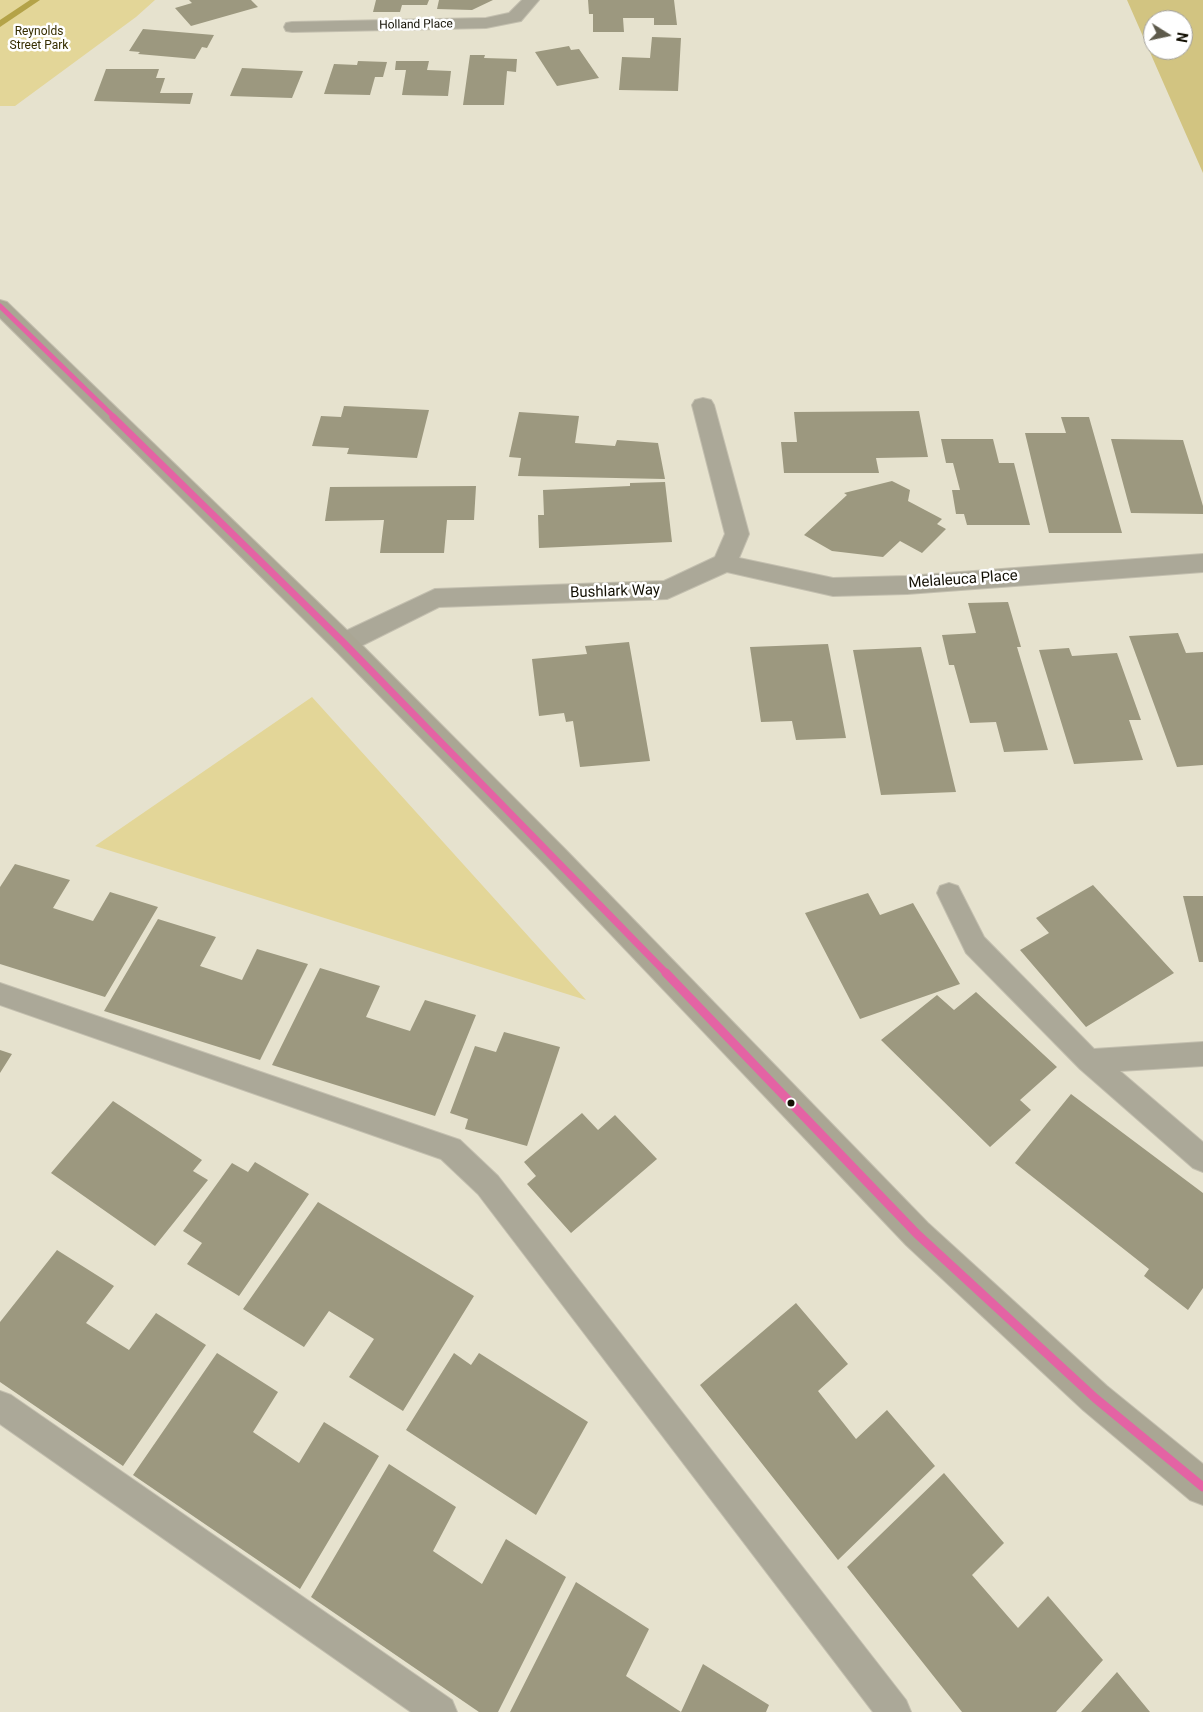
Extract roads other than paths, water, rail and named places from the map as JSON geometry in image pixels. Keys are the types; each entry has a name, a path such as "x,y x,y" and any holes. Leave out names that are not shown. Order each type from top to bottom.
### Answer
{"street":[{"name":"Holland Place","path":"292,27 486,23 515,17 531,0"},
{"path":"0,306 94,401 344,643 556,858 917,1234 1095,1398 1203,1487"},
{"path":"703,405 738,534 725,563"},
{"name":"Bushlark Way","path":"344,643 435,598 667,590 725,563"},
{"name":"Melaleuca Place","path":"725,563 833,587 906,585 1203,563"}],"lane":[{"path":"949,893 975,945 1089,1062 1203,1159"},
{"path":"0,994 450,1150 494,1193 894,1712"},
{"path":"1089,1062 1203,1054"},
{"path":"0,1406 440,1712"}],"waterway":[{"path":"0,24 36,0"}],"park label":[{"name":"Reynolds Street Park","path":"39,39"}]}
